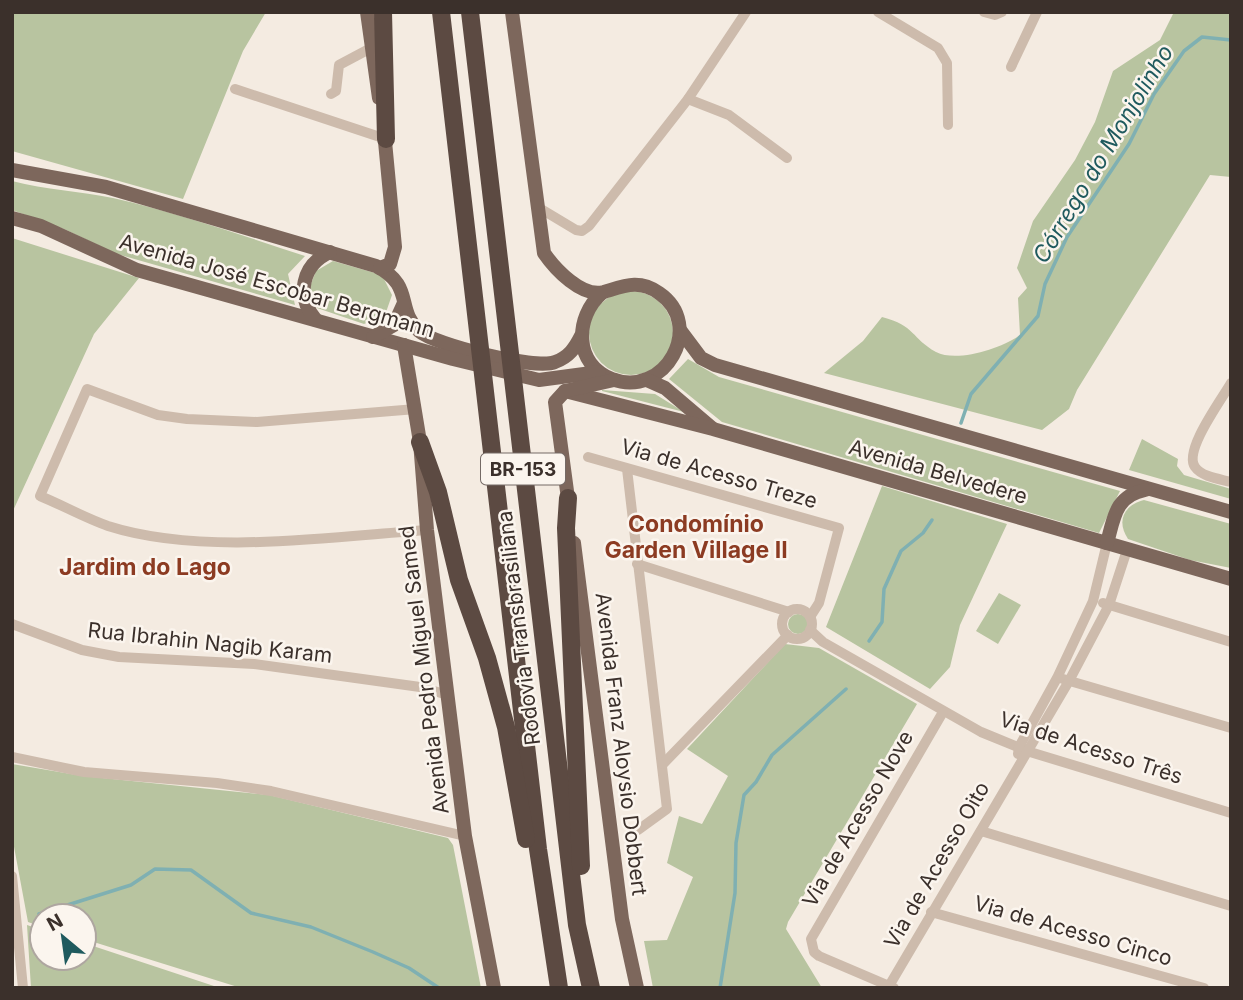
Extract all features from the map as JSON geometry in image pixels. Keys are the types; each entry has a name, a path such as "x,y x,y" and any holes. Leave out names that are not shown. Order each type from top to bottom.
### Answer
{"highway":[{"path":"383,12 386,139"},
{"name":"Rodovia Transbrasiliana","path":"441,12 538,849 559,988"},
{"name":"Rodovia Transbrasiliana","path":"470,12 577,925 591,988"},
{"path":"420,442 438,492 459,580 487,659 506,727 538,907 551,940"},
{"path":"568,498 566,528 582,887 577,925"}],"main road":[{"path":"12,170 106,187 380,268 390,264 396,247 386,139 367,12"},
{"path":"512,12 544,253 558,273 587,289 602,293"},
{"name":"Avenida José Escobar Bergmann","path":"12,218 41,226 137,270 373,337 404,345 454,352"},
{"path":"316,320 306,304 303,286 315,262 331,252"},
{"name":"Avenida José Escobar Bergmann","path":"380,268 394,275 404,303 419,330 454,352"},
{"path":"454,352 538,365 555,363 569,355 581,336 586,312 602,293 629,284 648,286 670,303 680,330 674,356 663,371 647,380 630,383 614,380 599,372 584,352 581,336"},
{"path":"373,337 394,325 404,303"},
{"name":"Avenida Belvedere","path":"680,330 701,358 715,365 1231,512"},
{"name":"Avenida Pedro Miguel Samed","path":"404,345 416,409 427,530 465,836 494,988"},
{"path":"454,352 539,380 599,372"},
{"path":"565,391 614,380"},
{"name":"Avenida Belvedere","path":"647,380 684,401 713,429 1231,579"},
{"path":"565,391 713,429"},
{"name":"Avenida Franz Aloysio Dobbert","path":"565,391 555,402 622,919 637,988"},
{"path":"1107,543 1118,505 1126,497 1146,489"}],"street":[{"path":"536,206 576,230 582,231 589,226 688,99 747,12"},
{"path":"878,12 938,48 947,63 948,125"},
{"path":"984,12 995,15 1002,12"},
{"path":"1011,67 1037,12"},
{"path":"331,94 336,91 339,65 348,60 372,55"},
{"path":"235,89 386,139"},
{"path":"688,99 729,115 787,158"},
{"path":"1231,383 1195,444 1192,459 1196,468 1206,475 1231,482"},
{"path":"416,409 257,422 187,419 158,415 87,389 40,496 108,526 187,541 283,540 427,530"},
{"name":"Via de Acesso Treze","path":"589,457 839,528 819,603 807,614"},
{"path":"627,469 667,809 638,830"},
{"path":"1019,747 1057,678 1093,601 1107,543"},
{"name":"Via de Acesso Oito","path":"892,987 931,912 1018,764 1030,752 1069,681 1109,605 1127,550"},
{"path":"638,564 770,606 786,623"},
{"path":"1101,568 1119,573"},
{"path":"1093,601 1231,642"},
{"path":"663,764 773,648 786,623 807,614 807,633"},
{"name":"Via de Acesso Três","path":"786,623 981,732 1030,752 1231,813"},
{"name":"Rua Ibrahin Nagib Karam","path":"12,624 82,650 119,657 254,664 420,687 448,695"},
{"path":"1057,678 1231,728"},
{"name":"Via de Acesso Nove","path":"892,987 819,956 811,946 813,933 943,712"},
{"name":"Via de Acesso Oito","path":"1018,764 1019,747"},
{"path":"12,757 84,772 217,783 271,792 465,836"},
{"path":"981,831 1231,906"},
{"path":"12,876 23,988"},
{"name":"Via de Acesso Cinco","path":"931,912 1203,988"}],"green space":[{"path":"12,12 266,12 243,51 183,199 12,151"},
{"path":"1174,12 1231,12 1231,177 1210,175 1077,390 1069,409 1042,430 824,373 863,341 882,317 901,324 928,347 945,355 979,352 1002,345 1020,335 1018,298 1027,288 1017,268 1033,221 1075,160 1095,122 1113,71 1160,40"},
{"path":"12,181 137,204 305,256 288,274 295,305 117,254 64,229 12,210"},
{"path":"12,238 139,278 94,334 12,513"},
{"path":"333,261 382,275 392,295 385,315 364,324 317,308 309,289 316,271"},
{"path":"631,291 654,298 666,310 673,333 666,356 654,368 631,375 608,368 596,356 589,333 596,310 608,298"},
{"path":"688,359 719,377 1120,491 1099,533 722,422 669,379"},
{"path":"602,391 655,394 684,412"},
{"path":"1142,439 1178,459 1177,466 1184,475 1231,489 1231,499 1129,470"},
{"path":"882,486 1007,524 960,625 950,667 930,689 826,627"},
{"path":"1144,500 1231,524 1231,568 1190,560 1128,539 1123,526 1124,515 1131,506"},
{"path":"999,593 1021,605 998,644 976,631"},
{"path":"798,614 805,617 808,624 805,631 798,634 791,631 788,624 791,617"},
{"path":"785,644 819,648 917,704 788,922 786,929 822,988 653,988 644,941 667,940 693,877 667,863 679,816 702,824 728,776 687,749"},
{"path":"12,764 83,776 269,795 448,838 453,845 481,988 241,988 98,943 98,902 28,902 28,922 12,836"},
{"path":"98,948 220,988 31,988 30,972 98,972"}],"waterway":[{"name":"Córrego do Monjolinho","path":"961,423 971,394 1038,316 1045,284 1067,237 1129,144 1154,94 1184,51 1202,37 1231,40"},
{"name":"Córrego do Monjolinho","path":"869,641 882,622 884,589 901,551 923,533 932,520"},
{"name":"Córrego do Monjolinho","path":"720,988 735,893 736,843 744,795 756,782 772,755 846,689"},
{"path":"77,902 131,885 155,869 191,870 251,913 311,927 409,968 439,988"}],"district":[{"name":"Condomínio Garden Village II","path":"696,537"},
{"name":"Jardim do Lago","path":"145,567"}]}
